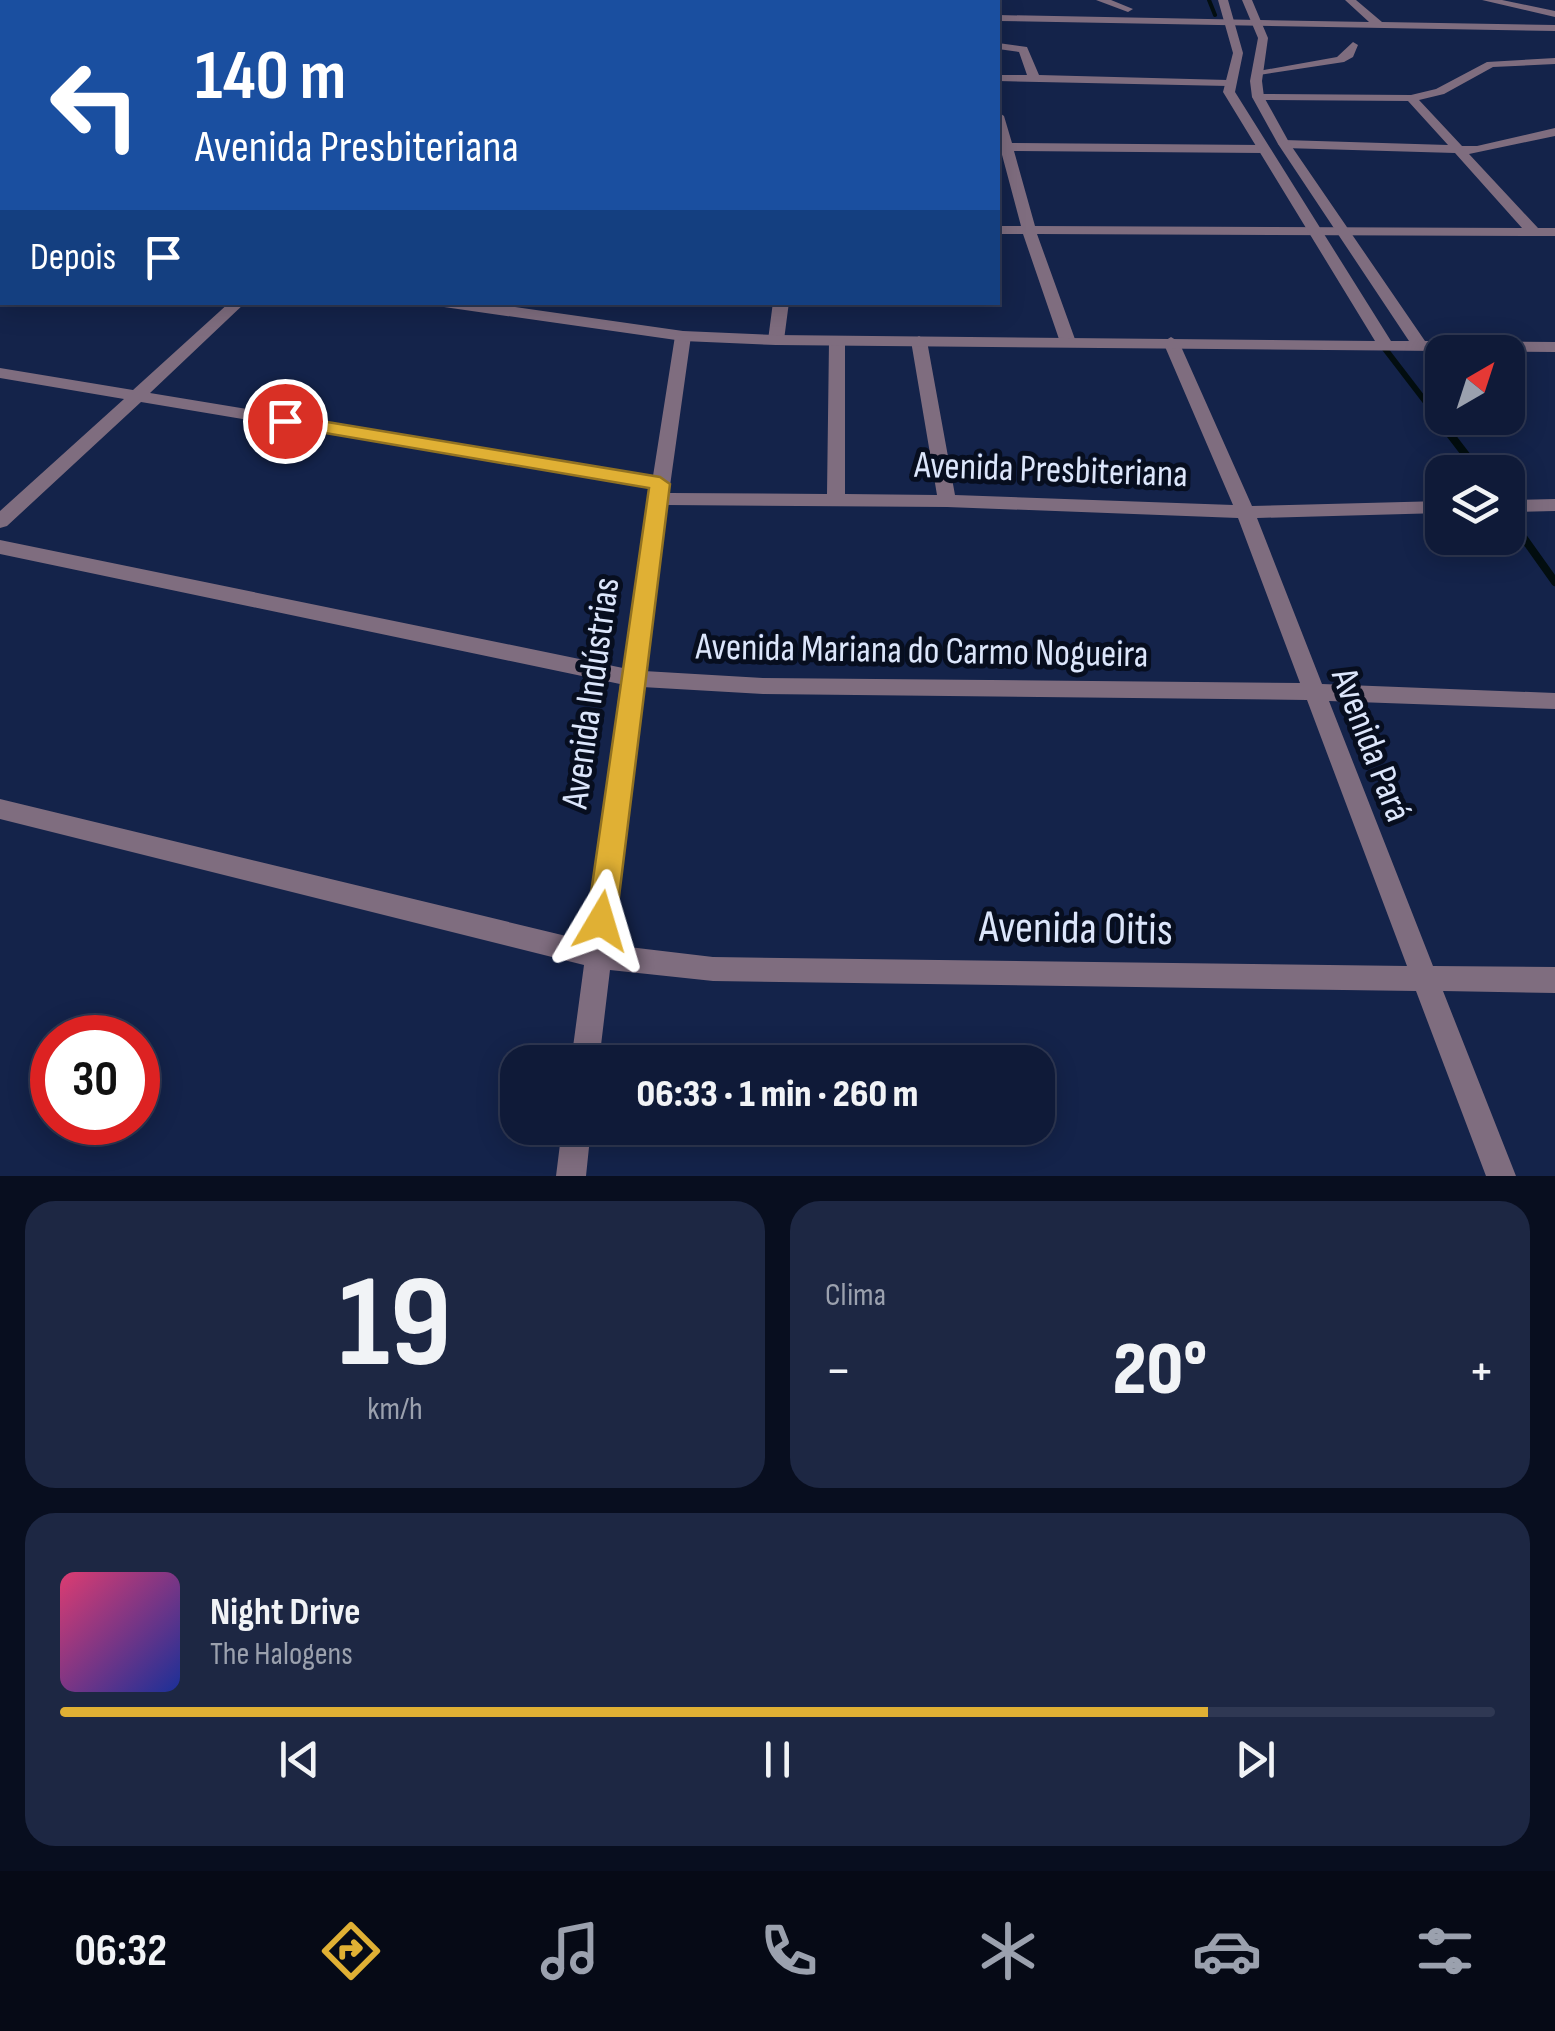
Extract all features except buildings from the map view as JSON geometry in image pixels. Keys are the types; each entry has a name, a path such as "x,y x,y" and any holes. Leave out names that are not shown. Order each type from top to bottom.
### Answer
{"street":[{"path":"1100,0 1126,5 1134,22"},
{"path":"1223,0 1238,54 1228,83 1234,103 1384,343"},
{"path":"1247,0 1259,24 1263,55 1256,81 1258,97 1284,144 1418,343"},
{"path":"1350,0 1381,26"},
{"path":"1486,0 1555,14"},
{"path":"1000,18 1555,28"},
{"path":"1259,72 1340,60 1354,45"},
{"path":"1000,46 1023,49 1034,78"},
{"path":"1258,97 1412,98 1440,92 1491,64 1555,60"},
{"path":"1000,78 1228,83"},
{"path":"1412,98 1533,231"},
{"path":"1284,144 1459,150 1498,147 1555,132"},
{"path":"1068,342 1001,148 1262,149"},
{"path":"1000,230 1555,232"},
{"path":"0,522 236,305"},
{"path":"491,305 683,336 776,340 1555,347"},
{"path":"776,340 781,305"},
{"name":"Avenida Indústrias","path":"586,1045 632,678 683,336"},
{"path":"836,499 837,341"},
{"path":"920,341 947,501"},
{"name":"Avenida Pará","path":"1170,342 1245,512 1501,1176"},
{"name":"Avenida Presbiteriana","path":"0,373 659,492 1245,512 1425,508"},
{"path":"1525,506 1555,505"},
{"name":"Avenida Mariana do Carmo Nogueira","path":"0,546 632,678 764,686 1312,692 1555,701"},
{"name":"Avenida Oitis","path":"0,809 597,956 713,969 1424,975 1555,980"},
{"path":"572,1176 575,1145"}],"waterway":[{"path":"1209,0 1215,15"},
{"path":"1382,345 1425,401"},
{"path":"1451,435 1466,455"},
{"path":"1525,540 1555,582"}],"route":[{"path":"285,421 660,484 601,921"}]}
